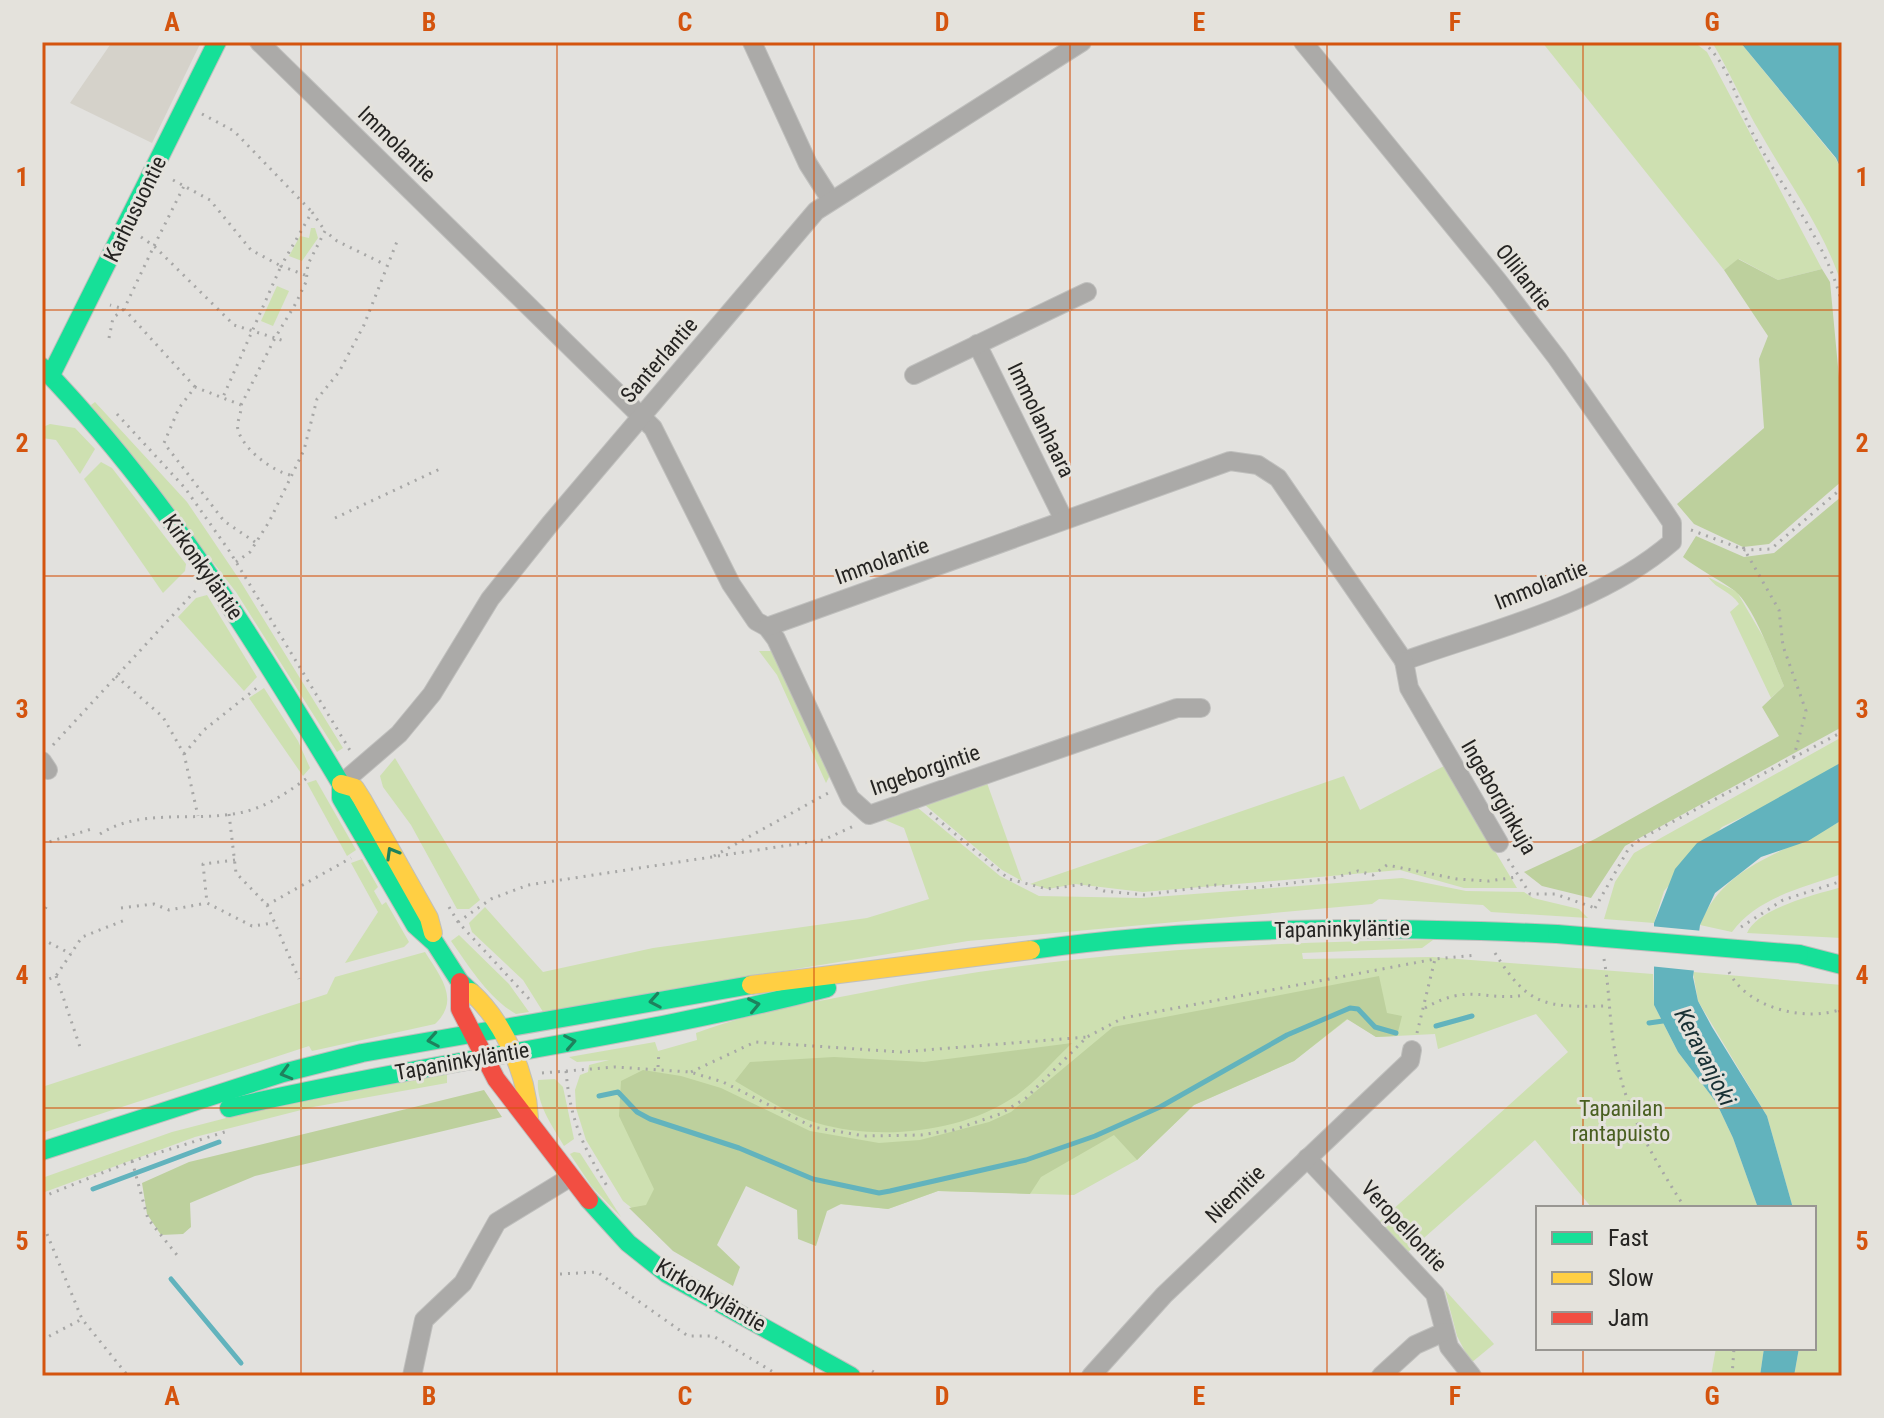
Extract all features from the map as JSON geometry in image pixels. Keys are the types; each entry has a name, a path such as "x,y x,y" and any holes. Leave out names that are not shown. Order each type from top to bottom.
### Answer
{"main road":[{"name":"Karhusuontie","path":"45,376 217,42"},
{"name":"Kirkonkyläntie","path":"45,376 143,481 210,573 341,784 355,788 429,918 435,943 460,982 484,1004 500,1028 528,1093 529,1118"},
{"name":"Tapaninkyläntie","path":"42,1151 283,1073 362,1053 783,979 886,971 1061,946 1254,930 1401,927 1557,934 1799,954 1842,954"},
{"name":"Tapaninkyläntie","path":"1799,954 1842,965"},
{"name":"Tapaninkyläntie","path":"42,1168 128,1136 233,1107 371,1077 484,1059 798,996 886,971"},
{"name":"Kirkonkyläntie","path":"460,982 460,1009 484,1059 569,1178 628,1243 667,1274 851,1376"}],"street":[{"name":"Immolantie","path":"259,42 653,428 731,584 756,621 767,627 1063,518 1230,461 1258,465 1278,478 1404,661 1555,608 1613,582 1672,542 1672,523"},
{"path":"752,42 808,164 831,200"},
{"name":"Santerlantie","path":"341,784 399,734 432,694 490,599 816,211 1082,42"},
{"name":"Ollilantie","path":"1303,42 1540,336 1672,523"},
{"path":"914,375 1087,292"},
{"name":"Immolanhaara","path":"977,344 1063,518"},
{"name":"Ingeborgintie","path":"767,627 776,639 850,798 869,815 1177,708 1201,708"},
{"name":"Ingeborginkuja","path":"1404,661 1409,688 1499,843"},
{"name":"Niemitie","path":"1091,1376 1164,1295 1410,1061 1412,1050"},
{"name":"Veropellontie","path":"1307,1158 1435,1294 1449,1347 1472,1376"},
{"path":"412,1376 424,1320 463,1283 497,1222 569,1178"},
{"path":"1381,1376 1415,1345 1444,1332"}],"path":[{"path":"1703,42 1734,87 1752,132 1835,275 1842,304"},
{"path":"199,112 234,131 337,241 386,265"},
{"path":"167,177 210,200 251,250 305,275"},
{"path":"109,338 113,318 124,309 184,186"},
{"path":"223,397 281,266 312,212"},
{"path":"290,475 272,467 246,444 238,431 241,405 296,303 325,231"},
{"path":"139,237 154,246 234,325 287,342"},
{"path":"236,562 250,552 269,522 304,450 317,399 339,372 364,325 398,239"},
{"path":"106,304 124,309 195,387 241,405"},
{"path":"195,387 179,408 164,443 224,521 255,542"},
{"path":"335,518 442,468"},
{"path":"1672,523 1744,549 1771,549 1842,488"},
{"path":"1744,549 1779,610 1783,646 1806,711 1792,761"},
{"path":"48,759 116,676 202,583"},
{"path":"116,676 163,717 184,754 198,816"},
{"path":"184,754 204,730 264,681"},
{"path":"1597,922 1595,908 1629,848 1842,732"},
{"path":"100,834 119,822 229,814 279,799 317,772"},
{"path":"711,858 843,784"},
{"path":"915,800 1009,879 1047,889 1085,884 1104,891 1145,895 1216,885 1252,888 1333,878 1358,871 1373,875 1387,865 1473,880 1517,877"},
{"path":"229,814 236,873 267,905 299,979"},
{"path":"458,922 491,899 528,885 823,840 848,831 869,815"},
{"path":"42,844 95,828"},
{"name":"Ingeborginkuja","path":"1499,843 1530,894 1555,894 1595,908"},
{"path":"267,905 308,885 360,852"},
{"path":"207,903 203,864 235,860"},
{"path":"1829,885 1842,881"},
{"path":"121,908 154,904 169,910 207,903 252,926 275,922"},
{"path":"447,904 458,922 534,1007"},
{"path":"42,916 47,905"},
{"path":"42,982 56,976 82,937 125,920"},
{"path":"42,939 71,954"},
{"path":"1603,949 1608,1006 1625,1095 1649,1149 1684,1206"},
{"path":"1511,953 1495,953 1509,976 1528,994 1556,1006 1608,1006"},
{"path":"612,1195 580,1143 569,1106 566,1070 658,1068 690,1072 723,1082 813,1127 864,1136 921,1135 953,1130 1000,1114 1026,1098 1087,1037 1136,1014 1435,959 1480,955"},
{"path":"1412,1050 1435,959"},
{"path":"56,976 81,1050"},
{"path":"1425,1008 1467,992 1513,997 1528,994"},
{"path":"1769,1005 1815,1014 1841,1009 1842,1018"},
{"path":"690,1072 755,1042 901,1052 1087,1037"},
{"path":"658,1068 661,1043"},
{"path":"42,1197 132,1161 231,1131"},
{"path":"132,1161 148,1219 177,1255"},
{"path":"47,1234 82,1319 128,1376"},
{"path":"560,1274 597,1272 688,1336 713,1336 780,1376"},
{"path":"42,1340 82,1319"},
{"path":"1732,1376 1734,1350"},
{"path":"870,1370 880,1376"}],"shaded area":[{"path":"112,42 201,42 152,143 70,103"}],"green space":[{"path":"1542,42 1694,42 1707,52 1822,269 1778,280 1739,259 1724,270"},
{"path":"1712,42 1740,42 1836,159 1842,171 1842,286 1816,227 1754,123"},
{"path":"311,228 315,228 318,238 302,261 289,256 300,236 309,238"},
{"path":"1738,259 1778,280 1822,269 1830,282 1842,409 1842,481 1769,544 1743,547 1694,524 1677,504 1764,428 1759,359 1768,336 1724,270"},
{"path":"277,286 289,291 273,326 261,321"},
{"path":"95,402 187,502 239,579 343,748 337,752 236,592 91,405"},
{"path":"50,424 75,428 95,449 80,474 56,440 42,438 43,427"},
{"path":"101,462 112,468 186,564 185,571 163,593 84,479"},
{"path":"1842,496 1842,727 1625,846 1591,898 1542,886 1524,872 1595,839 1779,736 1762,707 1784,686 1756,622 1735,591 1683,557 1696,536 1744,557 1774,553"},
{"path":"1708,577 1737,592 1765,640 1784,686 1771,698 1730,612 1739,604"},
{"path":"207,595 257,677 244,691 178,617 196,598"},
{"path":"759,651 771,651 779,659 832,771 826,783 777,675"},
{"path":"264,688 298,741 310,768 303,776 249,698"},
{"path":"1842,737 1842,762 1784,797 1722,827 1664,891 1654,923 1604,919 1615,882 1634,853"},
{"path":"395,758 480,900 469,909 457,909 411,825 383,787 380,776"},
{"path":"1444,766 1517,888 1464,888 1400,870 1143,892 1075,884 1048,889 1030,884 1344,776 1360,810"},
{"path":"316,780 356,850 347,856 307,783"},
{"path":"987,783 1022,881 1002,870 925,805"},
{"path":"918,808 1000,876 1039,896 1142,898 1402,878 1466,891 1524,892 1533,898 1579,909 1588,918 1491,912 1483,905 1379,899 1372,904 968,941 666,990 545,1015 523,980 472,932 469,923 485,907 543,972 653,948 867,918 929,899 904,828 885,820"},
{"path":"1842,820 1842,874 1767,902 1742,920 1732,932 1700,925 1711,904 1742,873"},
{"path":"362,859 378,887 374,891 382,905 386,902 409,942 404,947 345,963 378,912 351,863"},
{"path":"1842,887 1842,938 1747,933 1753,924 1775,909"},
{"path":"459,935 509,984 529,1012 516,1014 488,990 451,941"},
{"name":"Tapanilan rantapuisto","path":"1433,940 1422,948 1302,953 1303,959 1432,957 1653,974 1654,1005 1678,1052 1716,1102 1733,1138 1757,1206 1590,1206 1535,1140 1408,1252 1380,1221 1568,1052 1536,1014 1438,1049 1435,1034 1376,1037 1348,1019 1294,1061 1194,1105 1137,1160 1074,1195 938,1191 888,1209 829,1203 739,1164 700,1263 623,1201 586,1140 576,1108 575,1090 580,1075 588,1072 589,1065 609,1060 577,1062 569,1057 655,1042 658,1051 697,1040 696,1033 757,1014 932,980 1074,960 1289,944"},
{"path":"425,952 442,979 447,997 443,1015 435,1024 312,1051 309,1046 42,1133 42,1087 327,994 335,977"},
{"path":"1693,972 1842,985 1842,1376 1794,1376 1799,1350 1816,1350 1816,1206 1792,1206 1767,1116 1698,1001"},
{"path":"1379,976 1387,1013 1402,1016 1397,1036 1376,1037 1347,1019 1294,1061 1194,1105 1137,1160 1114,1135 1041,1177 1030,1194 938,1191 888,1209 841,1204 827,1211 816,1246 798,1239 797,1210 746,1186 717,1245 740,1267 733,1286 673,1251 629,1208 646,1205 654,1189 619,1116 621,1081 643,1070 681,1076 721,1088 810,1131 879,1143 920,1140 989,1122 1011,1112 1113,1027"},
{"path":"1072,1043 1029,1085 993,1109 944,1126 918,1130 866,1132 817,1123 785,1110 735,1081 750,1062 834,1057 924,1062"},
{"path":"447,1074 447,1083 313,1107 195,1137 42,1193 42,1178 172,1132 257,1110"},
{"path":"555,1079 563,1087 574,1139 564,1146 546,1114 538,1089 538,1080"},
{"path":"484,1090 502,1117 255,1176 190,1203 191,1227 183,1234 161,1235 147,1214 142,1183 189,1162"},
{"path":"580,1153 621,1217 592,1187 570,1154"},
{"path":"1445,1290 1494,1344 1471,1363 1457,1336"},
{"path":"1716,1350 1764,1350 1760,1376 1711,1376"}],"water":[{"path":"1740,42 1842,42 1842,171 1836,158"},
{"name":"Keravanjoki","path":"1842,762 1842,820 1808,841 1761,857 1715,893 1700,925 1693,977 1698,1001 1767,1116 1792,1206 1757,1206 1733,1138 1716,1102 1678,1052 1654,1005 1654,923 1675,869 1697,843"},
{"path":"1764,1350 1799,1350 1794,1376 1760,1376"}],"pier":[{"path":"1650,926 1703,931 1698,971 1649,966"}],"waterway":[{"path":"599,1096 618,1092 637,1112 650,1119 739,1148 813,1179 879,1193 1026,1160 1095,1136 1160,1107 1287,1035 1350,1008 1358,1009 1375,1027 1396,1033"},
{"path":"1436,1026 1472,1016"},
{"name":"Keravanjoki","path":"1649,1023 1663,1021"},
{"path":"93,1189 219,1142"},
{"path":"171,1279 241,1363"}],"traffic: fast":[{"path":"51,375 217,42"},
{"path":"42,367 127,464 204,567 341,784 341,798 415,925 435,943 460,982 471,992"},
{"path":"1031,950 1227,932 1359,929 1557,934"},
{"path":"1557,934 1799,954"},
{"path":"1799,954 1842,965"},
{"path":"42,1151 283,1073 362,1053 751,985"},
{"path":"229,1108 378,1077 678,1022 827,988"},
{"path":"589,1200 628,1243 667,1274 851,1376"}],"traffic: slow":[{"path":"341,784 355,788 362,799 429,918 433,933"},
{"path":"751,985 1031,950"},
{"path":"471,992 494,1018 512,1050 524,1084 529,1118"}],"traffic: jam":[{"path":"460,982 460,1009 496,1079 589,1200"}]}
